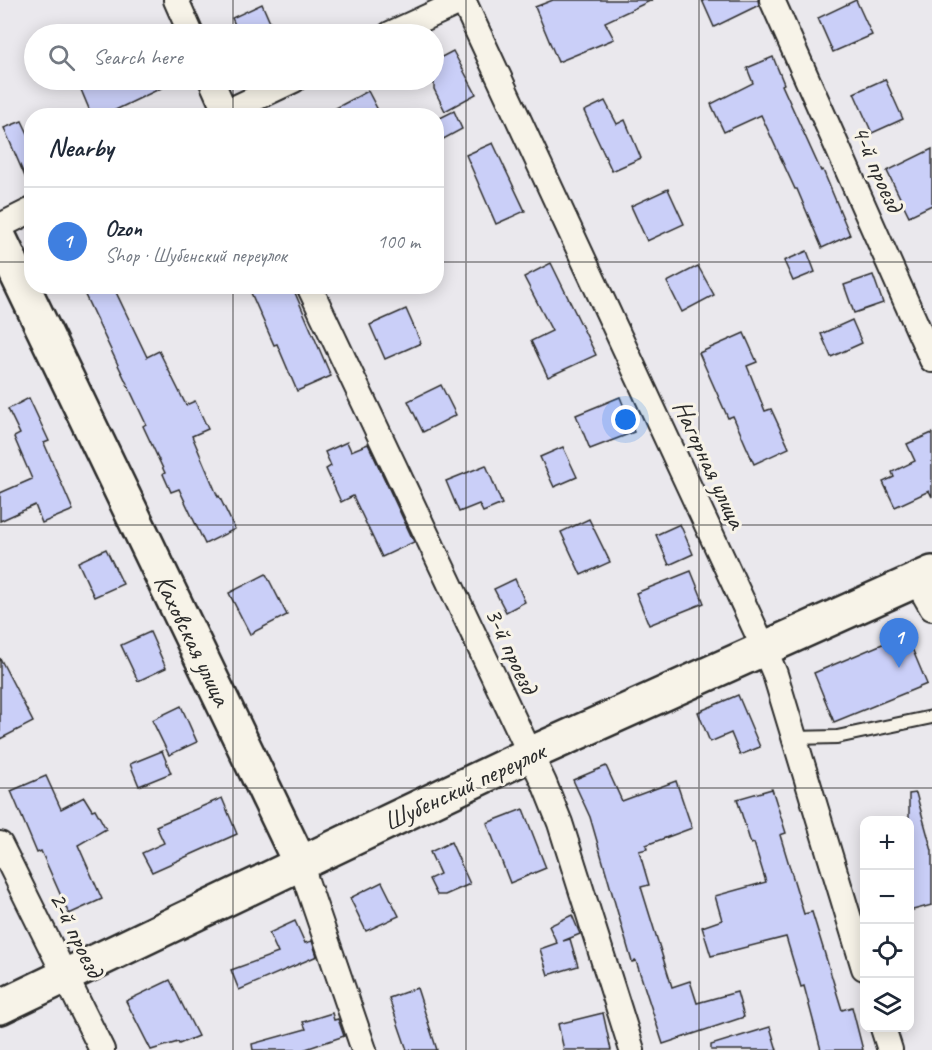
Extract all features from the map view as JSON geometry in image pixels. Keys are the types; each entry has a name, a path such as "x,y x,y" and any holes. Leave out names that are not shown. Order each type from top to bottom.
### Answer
{"main road":[{"name":"Каховская улица","path":"0,240 24,290"},
{"name":"Каховская улица","path":"26,294 300,863"},
{"name":"Шубенский переулок","path":"0,1007 530,754 924,576"}],"street":[{"path":"176,0 187,24"},
{"path":"411,24 463,0"},
{"name":"Нагорная улица","path":"463,0 775,674 860,955"},
{"name":"4-й проезд","path":"772,0 932,360"},
{"path":"215,90 222,108"},
{"path":"236,108 273,90"},
{"path":"0,226 24,214"},
{"name":"3-й проезд","path":"313,294 530,754 560,823 632,1050"},
{"path":"924,576 932,608"},
{"name":"2-й проезд","path":"0,843 102,1050"},
{"name":"Каховская улица","path":"300,863 364,1050"},
{"path":"884,1032 890,1050"}],"lane":[{"path":"793,738 837,737 932,717"}],"building":[{"path":"553,0 652,0 605,22 614,39 558,62 535,7"},
{"path":"702,0 758,0 759,5 714,27"},
{"path":"856,0 872,35 833,52 818,18"},
{"path":"262,4 271,24 235,24 232,18"},
{"path":"453,51 476,94 445,111 434,90 444,90 444,56"},
{"path":"773,57 784,84 782,85 821,171 823,170 850,235 822,248 797,189 761,115 724,132 711,104 753,83 747,68"},
{"path":"885,79 903,119 872,133 854,93"},
{"path":"81,90 157,90 120,108 89,108"},
{"path":"368,91 377,108 336,108"},
{"path":"605,101 617,124 625,120 641,158 612,171 584,111"},
{"path":"454,111 462,129 444,139 444,116"},
{"path":"22,121 24,125 24,174 4,128"},
{"path":"493,143 525,211 496,224 466,155"},
{"path":"932,149 932,205 909,216 887,171"},
{"path":"668,189 684,224 647,241 631,206"},
{"path":"807,251 815,272 793,281 784,261"},
{"path":"551,263 596,355 548,377 531,341 552,331 524,277"},
{"path":"698,266 714,295 682,312 667,282"},
{"path":"873,275 883,303 854,313 844,285"},
{"path":"84,294 117,294 147,357 159,351 186,405 195,401 208,429 192,436 218,497 235,529 205,544 179,489 171,492 163,474 165,473 143,426 146,424"},
{"path":"252,294 295,294 331,376 297,391 277,344 274,345"},
{"path":"406,309 421,343 385,359 370,325"},
{"path":"852,320 862,343 831,357 821,334"},
{"path":"744,333 757,362 747,366 765,411 771,409 789,448 754,464 733,416 728,418 699,353"},
{"path":"441,385 456,415 423,432 408,401"},
{"path":"620,397 634,432 590,449 576,415"},
{"path":"29,398 49,441 44,443 73,510 42,523 35,505 0,521 0,493 32,479 14,437 20,434 8,409"},
{"path":"932,433 932,497 929,491 895,507 883,482 894,477 892,472 915,461 907,444"},
{"path":"347,442 351,451 368,444 414,542 382,557 353,496 341,502 326,469 331,466 325,452"},
{"path":"563,447 577,477 554,487 540,457"},
{"path":"486,465 502,504 483,512 479,504 459,512 446,481"},
{"path":"589,519 610,562 581,575 561,532"},
{"path":"680,524 693,554 669,565 656,535"},
{"path":"106,549 123,584 94,597 78,562"},
{"path":"691,571 704,603 649,625 636,593"},
{"path":"266,574 287,615 250,634 229,593"},
{"path":"515,579 525,602 506,612 494,589"},
{"path":"150,632 166,668 138,681 121,645"},
{"path":"906,634 927,684 834,722 814,673"},
{"path":"0,658 33,722 0,739"},
{"path":"738,695 760,747 740,755 731,733 710,742 698,712"},
{"path":"181,706 197,742 169,755 152,720"},
{"path":"162,751 171,773 139,786 130,764"},
{"path":"606,766 622,801 676,781 692,828 646,845 647,849 639,851 649,885 641,887 672,987 690,981 697,1003 737,992 744,1017 663,1044 636,961 632,962 590,817 573,780"},
{"path":"46,776 61,809 84,797 92,810 95,809 106,829 78,845 102,899 69,914 41,851 37,853 11,791"},
{"path":"772,789 786,833 780,835 804,914 812,912 842,1010 852,1007 863,1050 821,1050 804,986 801,987 786,937 711,956 702,927 722,920 715,896 766,882 737,799"},
{"path":"916,793 932,851 932,905 914,910 914,816 909,816 909,794"},
{"path":"222,798 237,834 152,872 142,853 164,843 156,826"},
{"path":"523,809 546,868 510,883 487,823"},
{"path":"451,842 470,884 445,895 437,895 429,879 440,874 430,852"},
{"path":"382,882 399,916 366,931 350,898"},
{"path":"572,915 580,934 563,941 570,939 578,966 548,975 540,949 557,943 549,926"},
{"path":"295,921 305,943 312,941 317,956 239,990 231,970 278,953 269,933"},
{"path":"170,980 198,1036 179,1044 178,1042 151,1050 126,1001"},
{"path":"417,988 437,1050 407,1050 389,998"},
{"path":"332,1013 334,1020 338,1019 344,1036 303,1050 253,1050 252,1044 306,1029 303,1022"},
{"path":"603,1013 611,1050 564,1050 558,1024"},
{"path":"770,1027 777,1050 711,1050 711,1045"}],"place":[{"name":"Ozon","path":"899,668"}]}
